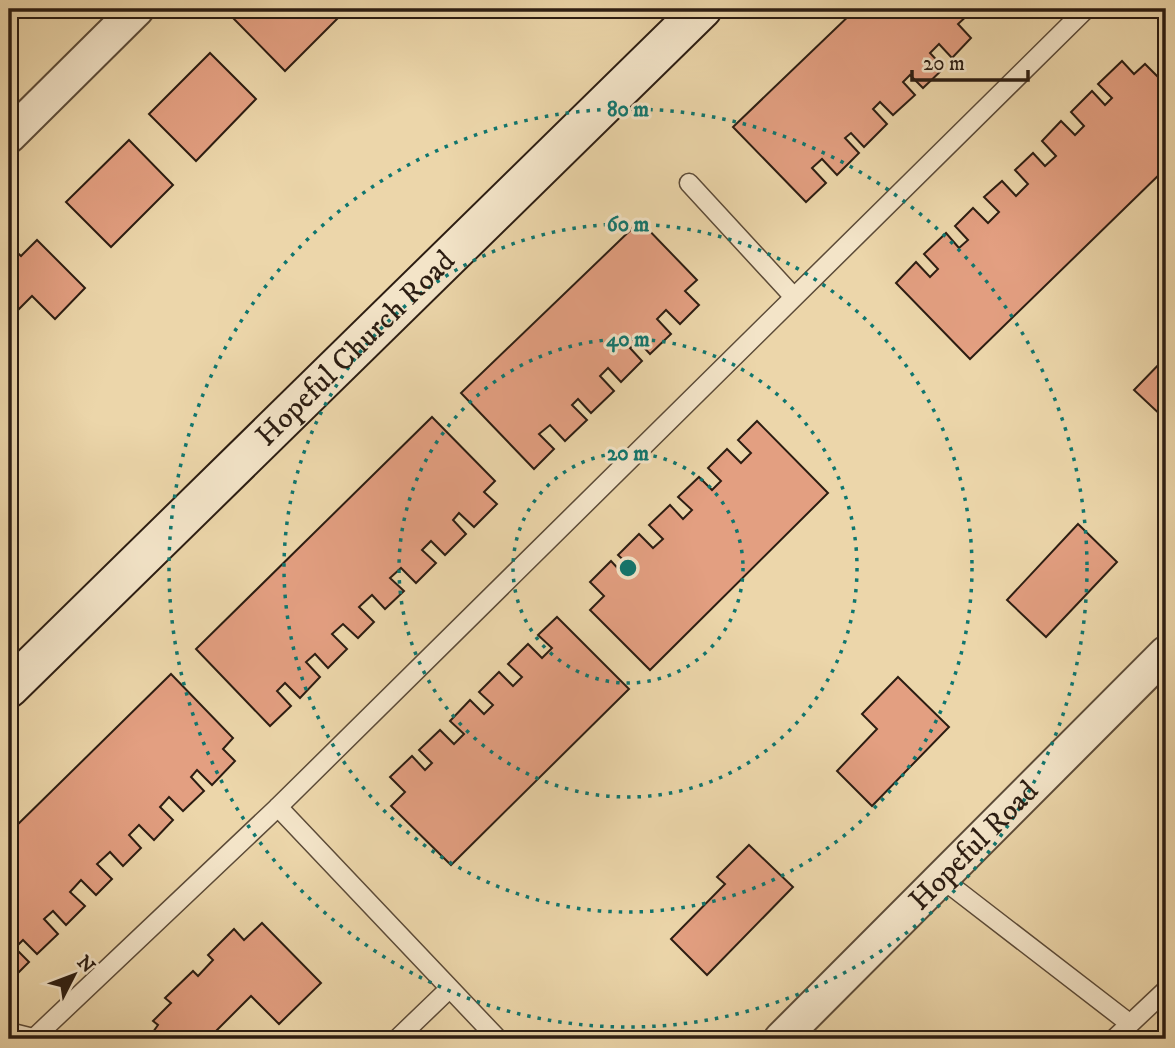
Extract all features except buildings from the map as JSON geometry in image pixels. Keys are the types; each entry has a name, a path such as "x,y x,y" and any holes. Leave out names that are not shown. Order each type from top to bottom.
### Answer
{"main road":[{"name":"Hopeful Church Road","path":"9,688 702,9"}],"street":[{"path":"9,136 137,9"},
{"name":"Hopeful Road","path":"781,1039 1166,653"}],"lane":[{"path":"9,1032 33,1039 278,807 1086,9"},
{"path":"689,183 793,296"},
{"path":"278,807 498,1039"},
{"path":"941,878 1129,1023"},
{"path":"397,1039 449,989"},
{"path":"1114,1039 1166,990"}]}
